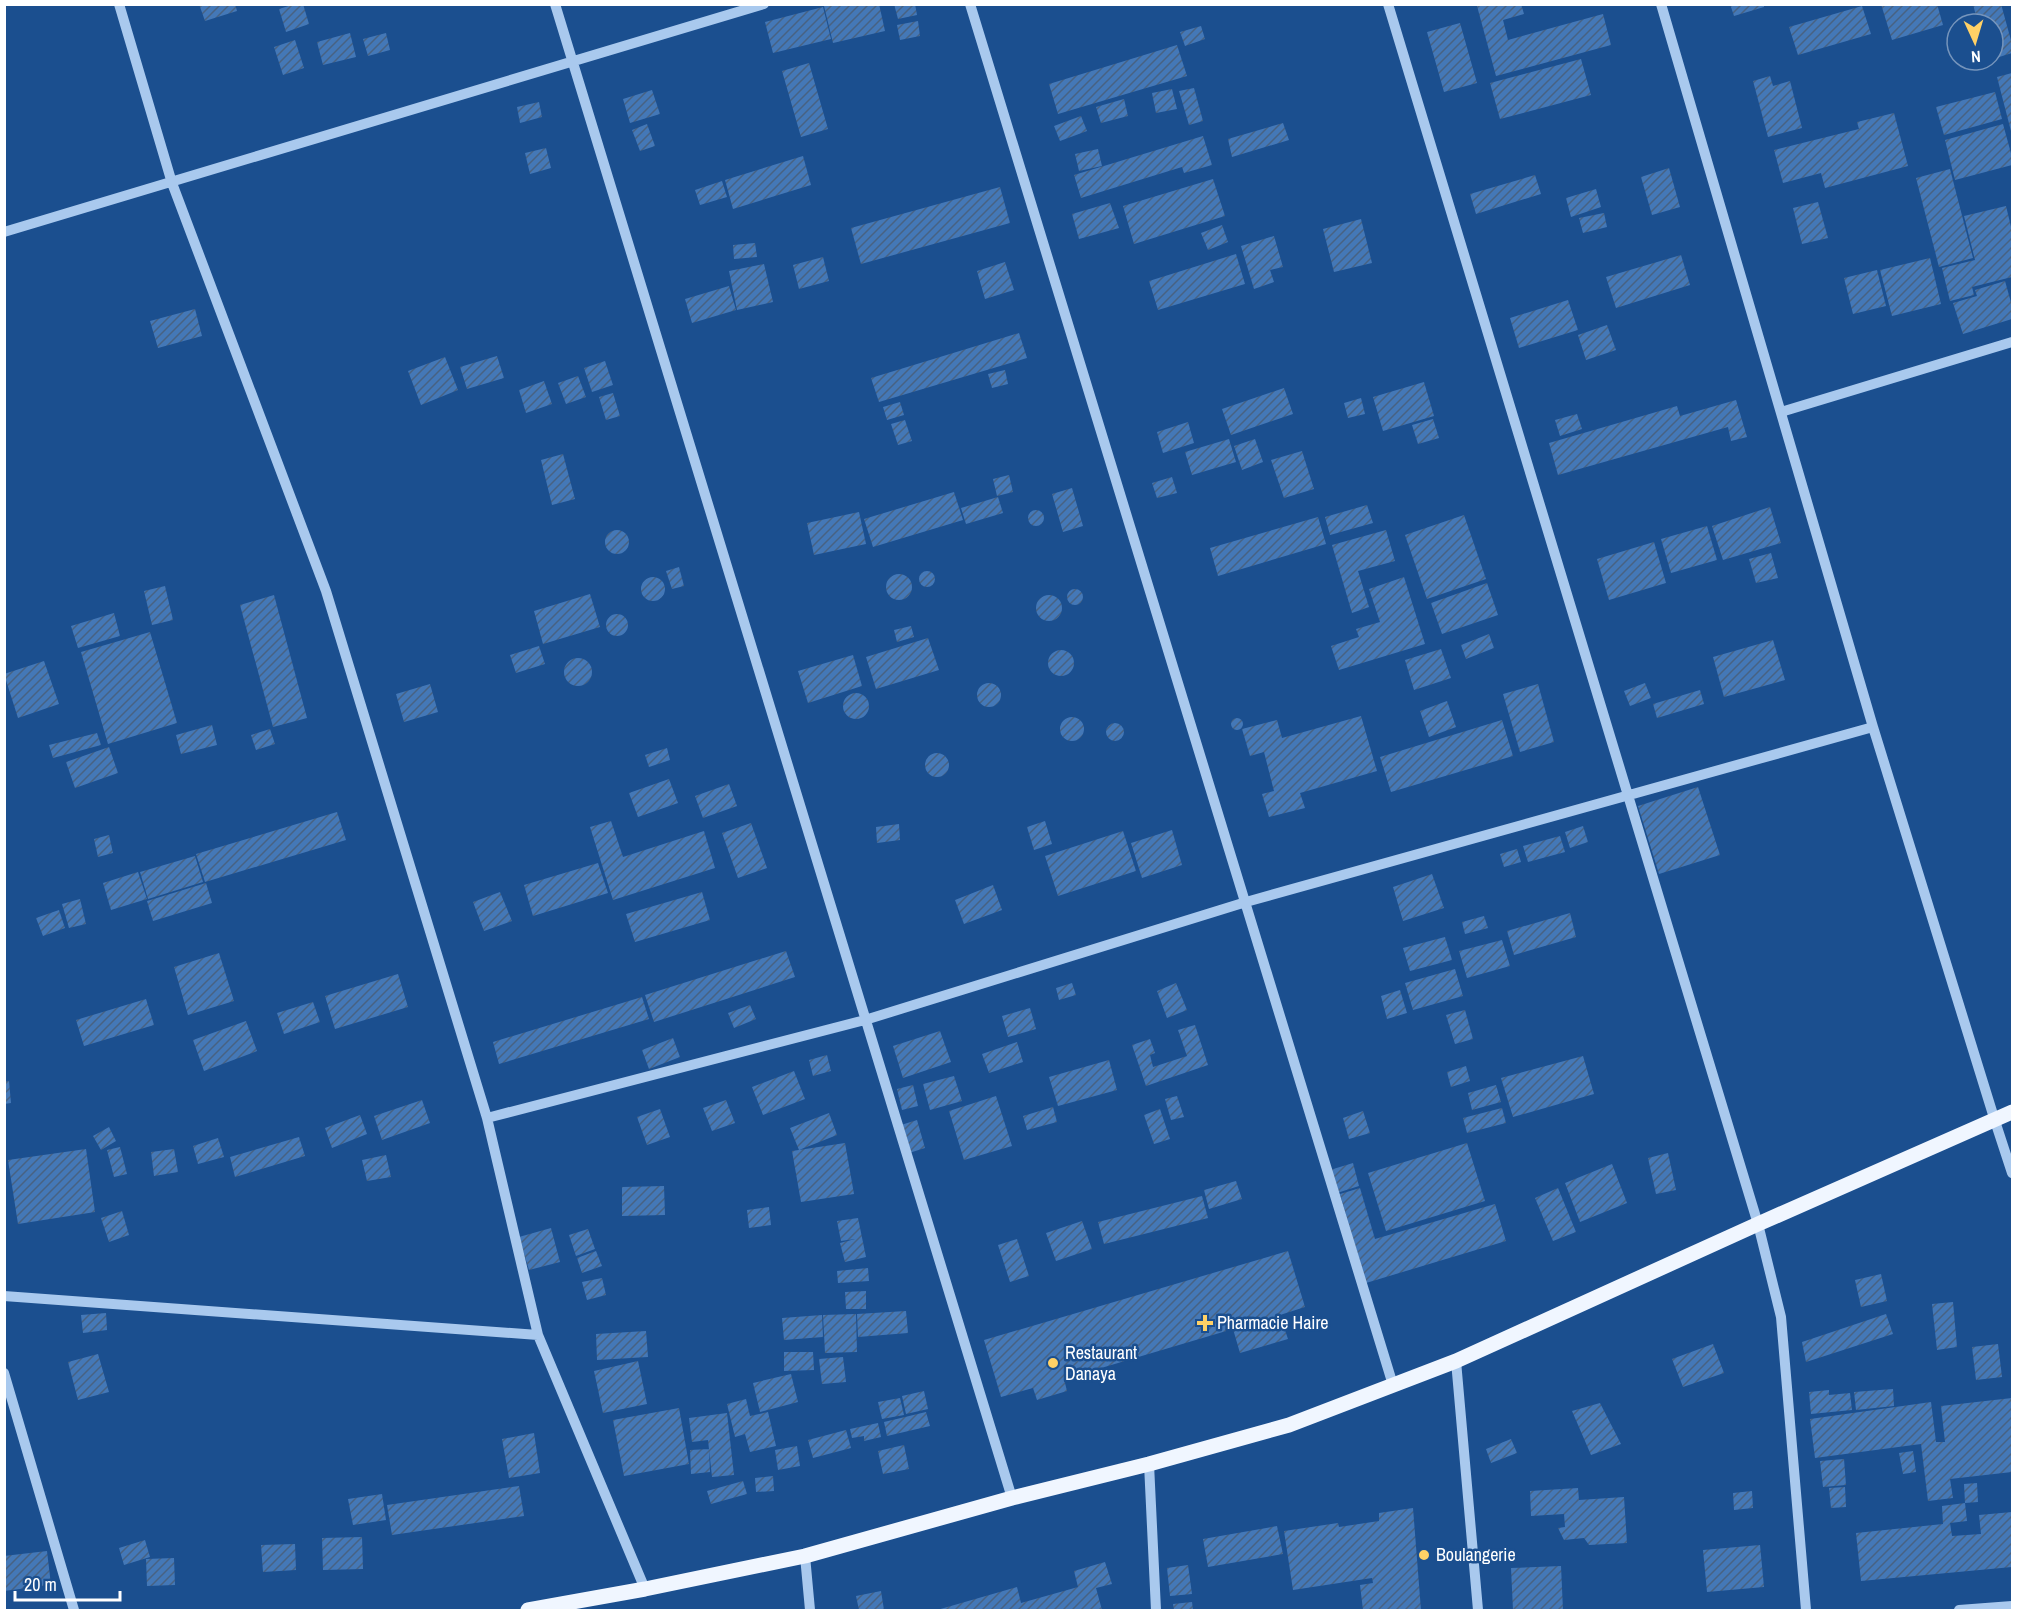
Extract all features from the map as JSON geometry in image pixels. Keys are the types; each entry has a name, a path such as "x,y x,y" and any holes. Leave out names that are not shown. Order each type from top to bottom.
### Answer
{"main road":[{"path":"528,1611 805,1556 1012,1498 1149,1464 1289,1425 1456,1360 2013,1112"}],"street":[{"path":"119,4 172,183 326,591 487,1118 538,1335 645,1589"},
{"path":"555,4 1012,1498"},
{"path":"4,232 764,4"},
{"path":"970,4 1393,1385"},
{"path":"1388,4 1758,1224 1781,1317 1806,1611"},
{"path":"1661,4 1873,727 2013,1173"},
{"path":"1781,412 2013,342"},
{"path":"487,1118 865,1020 1246,902 1873,727"},
{"path":"4,1296 538,1335"},
{"path":"1456,1360 1478,1611"},
{"path":"4,1373 74,1611"},
{"path":"1149,1464 1156,1611"},
{"path":"805,1556 810,1611"},
{"path":"1959,1611 2013,1606"}],"building":[{"path":"199,4 235,4 237,11 205,21"},
{"path":"303,4 309,24 286,32 279,9"},
{"path":"879,4 885,31 833,43 824,6"},
{"path":"894,4 915,4 917,15 898,19"},
{"path":"1481,4 1521,4 1524,14 1503,20 1508,40 1603,14 1611,45 1496,76 1477,6"},
{"path":"1730,4 1764,4 1764,7 1734,16"},
{"path":"1881,4 1937,4 1943,25 1892,40"},
{"path":"1973,4 2001,4 2003,12 1975,12"},
{"path":"1862,6 1871,34 1798,55 1789,27"},
{"path":"823,7 831,39 773,53 765,22"},
{"path":"2005,19 2012,44 2012,53 2005,55"},
{"path":"918,21 920,36 900,40 897,25"},
{"path":"1460,23 1477,83 1444,92 1427,32"},
{"path":"1201,26 1205,39 1185,46 1180,32"},
{"path":"350,33 356,57 323,65 317,42"},
{"path":"386,33 390,50 368,56 363,39"},
{"path":"295,40 304,68 283,75 274,47"},
{"path":"1177,45 1187,76 1058,114 1049,84"},
{"path":"1581,59 1591,95 1500,119 1490,83"},
{"path":"809,63 828,129 801,137 782,71"},
{"path":"2012,73 2012,135 1997,77"},
{"path":"1770,76 1773,86 1790,81 1802,128 1768,137 1753,81"},
{"path":"1194,88 1203,121 1189,125 1179,91"},
{"path":"1172,89 1177,109 1156,113 1152,93"},
{"path":"652,90 660,114 630,123 623,99"},
{"path":"1995,92 2002,119 1944,135 1936,107"},
{"path":"1124,99 1128,116 1101,123 1096,107"},
{"path":"539,102 542,117 520,123 517,107"},
{"path":"1894,113 1908,166 1825,188 1821,173 1783,183 1774,150 1859,129 1857,122"},
{"path":"1081,116 1087,131 1060,141 1054,126"},
{"path":"1283,123 1289,140 1232,157 1228,139"},
{"path":"647,124 655,146 640,151 632,130"},
{"path":"2003,124 2012,165 1955,180 1945,140"},
{"path":"1203,136 1212,165 1184,173 1182,167 1081,198 1074,175"},
{"path":"546,148 551,168 530,174 525,153"},
{"path":"1098,149 1102,166 1079,171 1075,154"},
{"path":"803,156 811,185 733,209 725,180"},
{"path":"1669,168 1680,207 1652,215 1641,177"},
{"path":"1950,169 1973,258 1939,267 1916,178"},
{"path":"1535,175 1541,194 1476,214 1470,194"},
{"path":"1213,179 1225,216 1134,244 1123,206"},
{"path":"722,181 727,197 700,205 695,190"},
{"path":"1000,187 1010,223 861,264 851,228"},
{"path":"1596,189 1601,207 1571,217 1566,198"},
{"path":"1818,202 1828,238 1802,244 1793,208"},
{"path":"1110,203 1119,228 1079,239 1072,214"},
{"path":"2006,206 2012,231 2012,277 1972,287 1974,295 1950,301 1942,268 1975,260 1964,216"},
{"path":"1604,213 1607,227 1583,233 1579,218"},
{"path":"1361,219 1372,263 1334,272 1323,229"},
{"path":"1222,225 1228,242 1208,250 1201,233"},
{"path":"1274,236 1283,267 1270,270 1274,282 1254,289 1241,246"},
{"path":"755,243 757,257 734,259 733,245"},
{"path":"1236,254 1245,284 1158,310 1149,281"},
{"path":"1681,255 1690,285 1616,308 1606,277"},
{"path":"823,257 829,281 799,289 793,265"},
{"path":"1930,258 1941,304 1892,316 1880,270"},
{"path":"1005,262 1014,290 985,299 977,271"},
{"path":"764,264 773,302 737,310 729,271"},
{"path":"1877,270 1886,306 1853,314 1844,278"},
{"path":"2005,281 2012,306 2012,319 1963,334 1953,303 1977,296 1975,290"},
{"path":"729,286 736,310 692,323 685,299"},
{"path":"1568,300 1578,330 1519,348 1510,318"},
{"path":"195,309 202,336 158,348 150,321"},
{"path":"1607,325 1616,350 1586,360 1578,335"},
{"path":"1019,333 1027,358 879,402 871,378"},
{"path":"497,356 504,378 467,389 460,367"},
{"path":"445,357 458,390 421,405 408,371"},
{"path":"605,361 613,385 592,392 584,368"},
{"path":"1005,370 1008,384 992,388 988,374"},
{"path":"578,376 586,397 566,404 558,383"},
{"path":"544,381 552,404 526,413 519,390"},
{"path":"1424,382 1434,416 1383,431 1373,397"},
{"path":"1284,388 1293,414 1231,435 1222,409"},
{"path":"613,393 620,416 606,420 599,397"},
{"path":"1361,398 1365,414 1348,418 1344,403"},
{"path":"1736,400 1747,437 1731,441 1728,427 1558,475 1549,443 1677,406 1680,416"},
{"path":"900,402 904,415 887,420 883,407"},
{"path":"1577,414 1582,429 1560,436 1555,420"},
{"path":"1433,419 1439,438 1418,444 1412,425"},
{"path":"905,420 912,441 898,445 891,424"},
{"path":"1188,422 1194,443 1163,453 1157,432"},
{"path":"1229,439 1236,462 1192,475 1185,452"},
{"path":"1255,439 1263,462 1242,470 1234,446"},
{"path":"1302,451 1314,489 1284,498 1271,460"},
{"path":"563,454 575,499 552,505 541,460"},
{"path":"1009,475 1013,492 997,496 993,479"},
{"path":"1172,477 1177,493 1157,498 1152,483"},
{"path":"1072,488 1083,526 1063,532 1052,494"},
{"path":"954,492 963,520 873,547 864,519"},
{"path":"998,497 1003,513 966,524 961,508"},
{"path":"1367,505 1373,523 1330,535 1325,517"},
{"path":"1770,507 1781,543 1723,560 1712,526"},
{"path":"1033,510 1039,510 1044,518 1042,524 1033,526 1028,521 1028,515"},
{"path":"859,512 866,544 814,555 807,523"},
{"path":"1464,515 1486,579 1427,599 1405,535"},
{"path":"1318,517 1326,544 1218,576 1210,548"},
{"path":"1707,526 1717,560 1671,573 1661,539"},
{"path":"612,530 622,530 629,537 629,547 622,554 612,554 605,547 605,537"},
{"path":"1386,530 1395,561 1358,571 1369,607 1352,613 1332,545"},
{"path":"1654,542 1666,583 1609,600 1597,559"},
{"path":"1771,553 1778,578 1756,583 1749,559"},
{"path":"679,567 684,586 672,589 666,571"},
{"path":"927,571 933,573 935,579 933,585 927,587 921,585 919,579 921,573"},
{"path":"899,574 908,578 912,587 908,596 899,600 890,596 886,587 890,578"},
{"path":"653,577 661,581 665,589 661,597 653,601 645,597 641,589 645,581"},
{"path":"1404,577 1425,644 1339,670 1331,646 1359,637 1356,629 1380,622 1369,589"},
{"path":"1487,583 1498,615 1442,634 1431,603"},
{"path":"165,586 173,620 152,625 144,591"},
{"path":"1072,589 1078,589 1083,597 1081,603 1072,605 1067,600 1067,594"},
{"path":"590,594 600,627 543,644 534,611"},
{"path":"274,595 307,718 273,727 240,605"},
{"path":"1049,595 1058,599 1062,608 1058,617 1049,621 1040,617 1036,608 1040,599"},
{"path":"114,613 120,636 78,648 71,626"},
{"path":"617,614 625,617 628,625 625,633 617,636 609,633 606,625 609,617"},
{"path":"911,626 914,637 897,642 894,630"},
{"path":"150,632 177,723 108,744 81,652"},
{"path":"1489,634 1494,648 1466,659 1461,645"},
{"path":"928,638 939,670 876,689 866,657"},
{"path":"1773,640 1785,680 1724,697 1713,657"},
{"path":"539,646 545,664 516,673 510,655"},
{"path":"1441,649 1451,678 1414,690 1405,660"},
{"path":"1061,650 1070,654 1074,663 1070,672 1061,676 1052,672 1048,663 1052,654"},
{"path":"853,655 862,686 808,703 798,671"},
{"path":"578,658 588,662 592,672 588,682 578,686 568,682 564,672 568,662"},
{"path":"44,661 59,704 18,718 4,674"},
{"path":"989,683 998,686 1001,695 998,704 989,707 980,704 977,695 980,686"},
{"path":"1645,683 1651,698 1630,706 1624,691"},
{"path":"430,684 438,712 404,722 396,694"},
{"path":"1538,684 1554,742 1520,752 1503,694"},
{"path":"1700,690 1704,704 1657,718 1653,704"},
{"path":"856,693 865,697 869,706 865,715 856,719 847,715 843,706 847,697"},
{"path":"1447,701 1456,727 1429,737 1420,711"},
{"path":"1361,716 1377,771 1300,793 1305,808 1269,817 1262,794 1274,791 1264,752 1250,756 1242,729 1277,720 1282,738"},
{"path":"1067,717 1077,717 1084,724 1084,734 1077,741 1067,741 1060,734 1060,724"},
{"path":"1239,718 1242,719 1242,729 1235,730 1232,729 1231,722 1232,719"},
{"path":"1502,720 1513,756 1391,792 1380,757"},
{"path":"1115,723 1121,726 1124,732 1121,738 1115,741 1109,738 1106,732 1109,726"},
{"path":"212,725 217,745 181,754 176,735"},
{"path":"270,729 275,744 256,750 251,735"},
{"path":"97,733 101,745 53,758 49,745"},
{"path":"109,747 118,773 75,788 66,762"},
{"path":"667,748 670,760 649,767 645,755"},
{"path":"937,753 942,754 948,760 948,770 942,776 937,777 932,776 926,770 925,765 926,760 932,754"},
{"path":"669,779 678,803 638,817 629,793"},
{"path":"729,784 737,806 703,818 695,796"},
{"path":"1698,787 1720,855 1659,874 1638,806"},
{"path":"337,812 346,840 205,882 196,854"},
{"path":"611,821 623,857 704,831 715,868 613,900 590,827"},
{"path":"1045,821 1052,844 1034,850 1027,827"},
{"path":"751,823 767,868 738,878 722,833"},
{"path":"899,824 900,840 877,843 876,827"},
{"path":"1583,826 1588,842 1570,848 1565,832"},
{"path":"1172,830 1182,865 1142,878 1131,843"},
{"path":"1123,831 1136,871 1058,896 1045,856"},
{"path":"109,835 113,853 98,857 94,839"},
{"path":"1560,836 1565,852 1528,862 1523,846"},
{"path":"1517,849 1521,862 1504,867 1500,854"},
{"path":"195,856 203,882 148,899 140,872"},
{"path":"598,863 608,893 533,916 524,885"},
{"path":"138,872 147,899 111,910 103,883"},
{"path":"1432,874 1444,908 1403,921 1393,887"},
{"path":"206,883 212,903 153,921 147,901"},
{"path":"993,885 1002,910 964,924 955,900"},
{"path":"500,892 512,921 484,931 473,902"},
{"path":"702,892 710,920 635,942 626,914"},
{"path":"80,899 86,924 69,928 62,904"},
{"path":"59,910 65,928 43,936 36,918"},
{"path":"1570,913 1576,937 1514,955 1507,931"},
{"path":"1484,916 1488,928 1465,934 1462,922"},
{"path":"1445,937 1452,960 1410,971 1403,948"},
{"path":"1502,940 1510,966 1467,978 1459,951"},
{"path":"786,951 795,977 654,1022 645,995"},
{"path":"219,953 234,1001 188,1015 174,967"},
{"path":"1455,969 1463,996 1413,1010 1405,983"},
{"path":"398,974 408,1007 335,1029 325,996"},
{"path":"1072,983 1076,995 1059,1000 1056,988"},
{"path":"1176,983 1187,1010 1167,1018 1157,991"},
{"path":"1400,990 1407,1013 1387,1019 1381,996"},
{"path":"642,997 649,1019 499,1064 493,1042"},
{"path":"146,999 154,1025 84,1046 76,1020"},
{"path":"313,1002 320,1022 284,1034 277,1013"},
{"path":"750,1005 756,1019 734,1028 728,1013"},
{"path":"1030,1008 1036,1029 1008,1037 1002,1016"},
{"path":"1465,1010 1473,1039 1455,1044 1446,1015"},
{"path":"246,1021 257,1051 204,1071 193,1040"},
{"path":"1195,1025 1208,1065 1146,1086 1132,1045 1150,1039 1155,1053 1150,1055 1153,1067 1187,1056 1178,1030"},
{"path":"940,1031 951,1062 903,1078 893,1046"},
{"path":"673,1038 680,1057 649,1069 642,1050"},
{"path":"1017,1042 1023,1062 989,1073 982,1054"},
{"path":"827,1055 831,1071 813,1076 809,1060"},
{"path":"1583,1056 1594,1094 1513,1117 1501,1078"},
{"path":"1109,1060 1117,1090 1058,1106 1049,1077"},
{"path":"1466,1066 1470,1081 1451,1087 1447,1072"},
{"path":"794,1071 805,1099 763,1115 752,1087"},
{"path":"954,1076 962,1101 930,1110 923,1084"},
{"path":"9,1081 11,1103 4,1104 4,1082"},
{"path":"913,1085 918,1106 902,1110 897,1089"},
{"path":"1496,1085 1501,1102 1472,1110 1468,1093"},
{"path":"996,1096 1012,1146 964,1160 949,1111"},
{"path":"1177,1096 1184,1117 1171,1120 1165,1099"},
{"path":"422,1100 430,1123 382,1140 374,1116"},
{"path":"726,1100 735,1123 712,1131 703,1108"},
{"path":"1053,1107 1057,1122 1027,1130 1023,1116"},
{"path":"1502,1108 1506,1123 1467,1133 1463,1118"},
{"path":"660,1109 670,1137 647,1145 637,1117"},
{"path":"1160,1109 1170,1139 1154,1144 1144,1115"},
{"path":"1363,1111 1370,1133 1349,1139 1343,1118"},
{"path":"829,1113 837,1135 799,1150 790,1128"},
{"path":"360,1115 367,1134 332,1148 325,1128"},
{"path":"917,1120 925,1148 909,1153 901,1125"},
{"path":"109,1127 116,1141 101,1150 93,1136"},
{"path":"299,1137 305,1156 235,1177 230,1157"},
{"path":"218,1138 224,1157 198,1164 193,1146"},
{"path":"845,1143 854,1194 801,1202 792,1151"},
{"path":"1467,1143 1485,1201 1386,1231 1368,1173"},
{"path":"120,1147 127,1174 114,1177 107,1150"},
{"path":"86,1149 95,1212 18,1224 8,1160"},
{"path":"174,1149 178,1172 154,1176 151,1152"},
{"path":"1668,1153 1676,1190 1656,1194 1648,1158"},
{"path":"386,1155 391,1177 367,1181 362,1160"},
{"path":"1353,1163 1359,1186 1337,1193 1330,1170"},
{"path":"1612,1164 1627,1203 1580,1222 1565,1183"},
{"path":"1236,1181 1242,1199 1209,1209 1204,1190"},
{"path":"664,1186 665,1215 622,1216 622,1187"},
{"path":"1360,1188 1375,1239 1495,1204 1506,1241 1366,1283 1340,1194"},
{"path":"1558,1188 1576,1232 1553,1241 1535,1198"},
{"path":"1202,1196 1208,1218 1104,1244 1098,1222"},
{"path":"769,1207 771,1225 749,1228 747,1210"},
{"path":"122,1211 129,1235 109,1242 101,1218"},
{"path":"858,1218 866,1257 845,1262 840,1243 855,1239 841,1241 837,1221"},
{"path":"1082,1221 1092,1249 1056,1261 1046,1233"},
{"path":"551,1228 560,1262 529,1270 519,1237"},
{"path":"588,1229 595,1249 576,1256 569,1235"},
{"path":"1017,1239 1029,1276 1010,1282 998,1245"},
{"path":"596,1251 602,1266 582,1273 577,1258"},
{"path":"1288,1251 1305,1307 1280,1315 1288,1339 1240,1353 1233,1329 1064,1379 1067,1391 1037,1400 1033,1388 1001,1397 984,1340"},
{"path":"868,1268 869,1281 838,1283 837,1271"},
{"path":"1881,1274 1887,1301 1861,1307 1855,1280"},
{"path":"602,1278 606,1295 587,1300 582,1282"},
{"path":"866,1291 866,1309 846,1309 845,1292"},
{"path":"1953,1302 1957,1347 1937,1350 1932,1304"},
{"path":"906,1311 908,1333 858,1337 857,1314"},
{"path":"106,1313 107,1330 83,1333 81,1315"},
{"path":"856,1314 857,1352 825,1353 823,1315"},
{"path":"1886,1314 1893,1334 1806,1362 1802,1342"},
{"path":"822,1315 823,1337 784,1340 782,1318"},
{"path":"646,1331 648,1357 597,1360 596,1334"},
{"path":"1713,1344 1724,1373 1683,1387 1672,1359"},
{"path":"1998,1344 2002,1377 1976,1380 1972,1347"},
{"path":"784,1352 813,1352 814,1370 784,1371"},
{"path":"98,1354 109,1392 78,1400 68,1362"},
{"path":"843,1357 846,1382 822,1384 819,1359"},
{"path":"638,1361 647,1404 603,1413 594,1371"},
{"path":"791,1374 798,1402 760,1412 753,1383"},
{"path":"1893,1389 1894,1406 1856,1410 1854,1392"},
{"path":"1829,1390 1829,1395 1850,1393 1852,1410 1811,1414 1809,1392"},
{"path":"924,1391 928,1409 906,1414 902,1396"},
{"path":"900,1398 904,1415 882,1419 878,1402"},
{"path":"2012,1398 2012,1472 1950,1479 1953,1498 1928,1501 1921,1444 1815,1458 1810,1419 1931,1402 1936,1442 1945,1442 1941,1406"},
{"path":"746,1399 750,1416 768,1412 776,1446 750,1452 745,1434 735,1437 727,1404"},
{"path":"1600,1403 1621,1444 1591,1455 1572,1411"},
{"path":"679,1408 689,1464 624,1476 613,1420"},
{"path":"926,1412 930,1426 887,1436 884,1422"},
{"path":"727,1413 734,1475 712,1477 708,1440 692,1442 689,1418"},
{"path":"878,1423 881,1437 864,1441 864,1436 852,1438 850,1429"},
{"path":"846,1430 851,1448 813,1458 808,1440"},
{"path":"534,1433 540,1473 509,1478 502,1439"},
{"path":"1511,1439 1517,1453 1491,1463 1486,1449"},
{"path":"904,1445 909,1469 883,1474 878,1451"},
{"path":"797,1446 800,1466 778,1470 775,1450"},
{"path":"709,1449 710,1472 691,1474 690,1450"},
{"path":"1913,1451 1916,1472 1903,1474 1899,1453"},
{"path":"1844,1459 1846,1485 1823,1487 1820,1461"},
{"path":"773,1476 774,1491 756,1492 755,1478"},
{"path":"743,1481 747,1494 711,1504 707,1491"},
{"path":"1977,1483 1978,1502 1965,1503 1964,1484"},
{"path":"519,1486 524,1516 392,1535 387,1505"},
{"path":"1845,1487 1846,1507 1831,1508 1829,1488"},
{"path":"1578,1488 1579,1500 1624,1497 1627,1543 1589,1545 1584,1538 1564,1540 1558,1528 1565,1527 1564,1514 1531,1516 1530,1491"},
{"path":"1752,1491 1753,1508 1734,1510 1733,1493"},
{"path":"382,1494 386,1520 353,1525 348,1499"},
{"path":"1965,1503 1967,1521 1950,1523 1952,1536 1981,1534 1979,1515 2012,1512 2012,1567 1861,1581 1856,1533 1943,1524 1942,1506"},
{"path":"1413,1508 1421,1610 1363,1610 1360,1585 1373,1583 1372,1578 1293,1590 1284,1531 1338,1523 1339,1527 1379,1521 1379,1513"},
{"path":"1277,1526 1283,1554 1208,1567 1203,1539"},
{"path":"362,1537 363,1569 323,1570 322,1538"},
{"path":"145,1540 150,1557 124,1565 119,1548"},
{"path":"295,1544 296,1570 263,1572 261,1545"},
{"path":"1760,1545 1764,1587 1707,1592 1703,1550"},
{"path":"47,1551 51,1585 4,1591 4,1556"},
{"path":"174,1558 175,1585 147,1586 146,1559"},
{"path":"1105,1562 1112,1584 1096,1588 1102,1610 937,1610 1017,1587 1021,1603 1078,1587 1074,1571"},
{"path":"1188,1565 1192,1594 1170,1596 1167,1568"},
{"path":"1561,1566 1563,1610 1513,1610 1511,1568"},
{"path":"881,1591 884,1610 859,1610 856,1596"},
{"path":"1192,1602 1193,1610 1174,1610 1173,1604"}],"place":[{"name":"Pharmacie Haire","path":"1205,1323"},
{"name":"Restaurant Danaya","path":"1053,1363"},
{"name":"Boulangerie","path":"1424,1555"}]}
